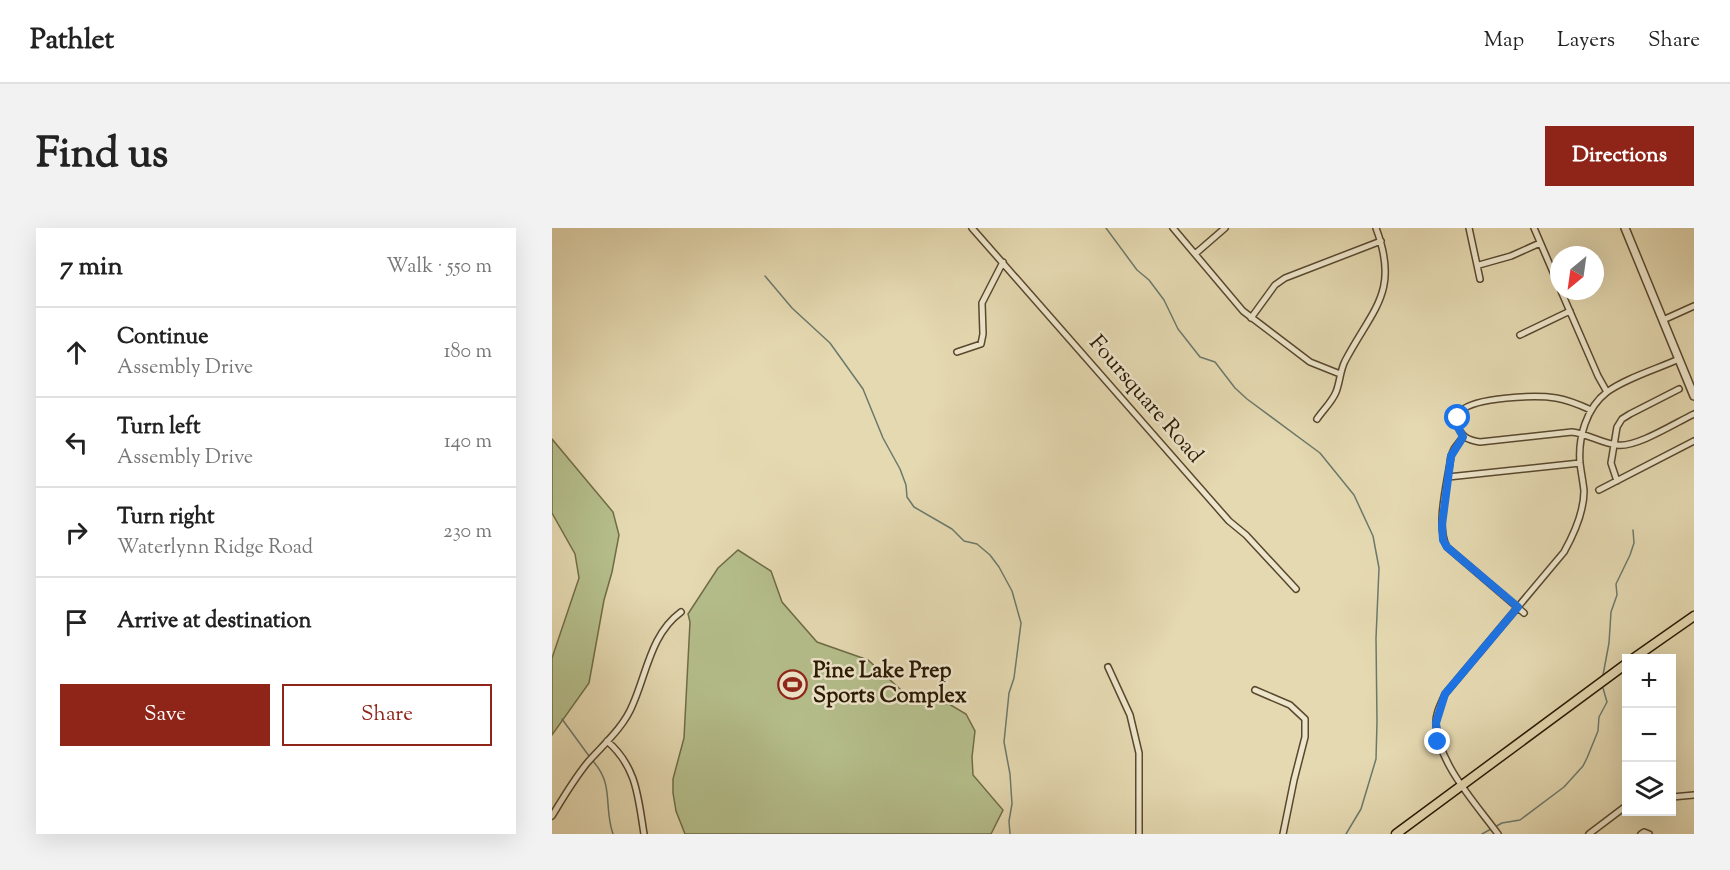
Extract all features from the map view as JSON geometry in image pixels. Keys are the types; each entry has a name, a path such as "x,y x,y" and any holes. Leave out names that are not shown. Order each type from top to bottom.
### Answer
{"main road":[{"path":"1640,654 1694,616"},
{"path":"1395,834 1622,667"}],"street":[{"name":"Foursquare Road","path":"972,228 1229,521 1246,535 1296,589"},
{"path":"1173,228 1251,318 1310,362 1340,374"},
{"path":"1195,254 1225,228"},
{"path":"1317,419 1334,396 1344,363 1381,300 1387,268 1376,228"},
{"path":"1468,228 1479,266 1480,279"},
{"path":"1534,228 1550,266"},
{"path":"1625,228 1694,396"},
{"path":"1251,318 1275,285 1285,278 1381,241"},
{"path":"1479,266 1540,243"},
{"path":"957,352 981,344 982,303 1003,262"},
{"path":"1565,300 1607,392"},
{"path":"1663,320 1694,306"},
{"path":"1520,335 1570,311"},
{"path":"1497,833 1443,755 1438,742 1436,723 1438,710 1445,694 1564,552 1573,537 1584,491 1580,463 1582,433 1592,410 1607,392 1679,359"},
{"path":"1617,481 1611,463 1617,426 1622,419 1679,389"},
{"path":"1592,410 1558,398 1543,397 1473,403 1461,411 1457,425 1463,437 1470,441 1480,442 1572,432 1622,446 1637,442 1694,414"},
{"path":"1463,437 1452,453 1442,525 1443,540 1447,547 1524,613"},
{"path":"1599,490 1694,441"},
{"path":"1448,477 1580,463"},
{"path":"552,816 579,773 626,719 633,706 648,658 658,638 669,622 681,612"},
{"path":"1108,668 1130,715 1139,753 1139,834"},
{"path":"1255,690 1290,705 1305,719 1305,737 1293,780 1283,834"},
{"path":"607,741 627,763 633,776 644,834"},
{"path":"1676,797 1694,795"},
{"path":"1589,834 1622,809"},
{"path":"1641,834 1644,832 1649,834"}],"green space":[{"path":"552,439 613,512 619,535 589,683 552,735 552,658 579,578 575,554 552,513"},
{"name":"Pine Lake Prep Sports Complex","path":"738,550 771,571 782,602 817,642 868,660 911,699 949,704 966,714 975,731 972,757 973,775 1003,810 991,834 685,834 676,811 673,779 684,738 690,622 688,614 718,568"}],"waterway":[{"path":"1106,228 1137,270 1149,280 1164,300 1178,329 1200,357 1215,362 1235,388 1247,399 1320,453 1354,495 1373,536 1379,568 1376,638 1376,759 1361,809 1346,834"},
{"path":"765,276 792,308 830,343 863,389 883,438 900,469 906,485 907,497 914,507 952,529 964,541 977,544 990,555 1012,591 1021,623 1014,678 1009,693 1004,742 1010,774 1012,804 1009,821 1010,834"},
{"path":"1603,675 1609,643 1611,612 1617,595 1616,584 1634,543 1633,530"},
{"path":"1482,834 1502,823 1520,820 1564,787 1583,766 1598,731 1599,717 1607,702 1603,688"},
{"path":"562,719 589,756"},
{"path":"592,760 604,778 613,834"}],"place":[{"name":"Pine Lake Prep Sports Complex","path":"792,685"}],"route":[{"path":"1438,742 1436,723 1438,710 1445,694 1518,607 1447,547 1443,540 1442,525 1451,456 1463,437 1457,425 1458,418"}]}
